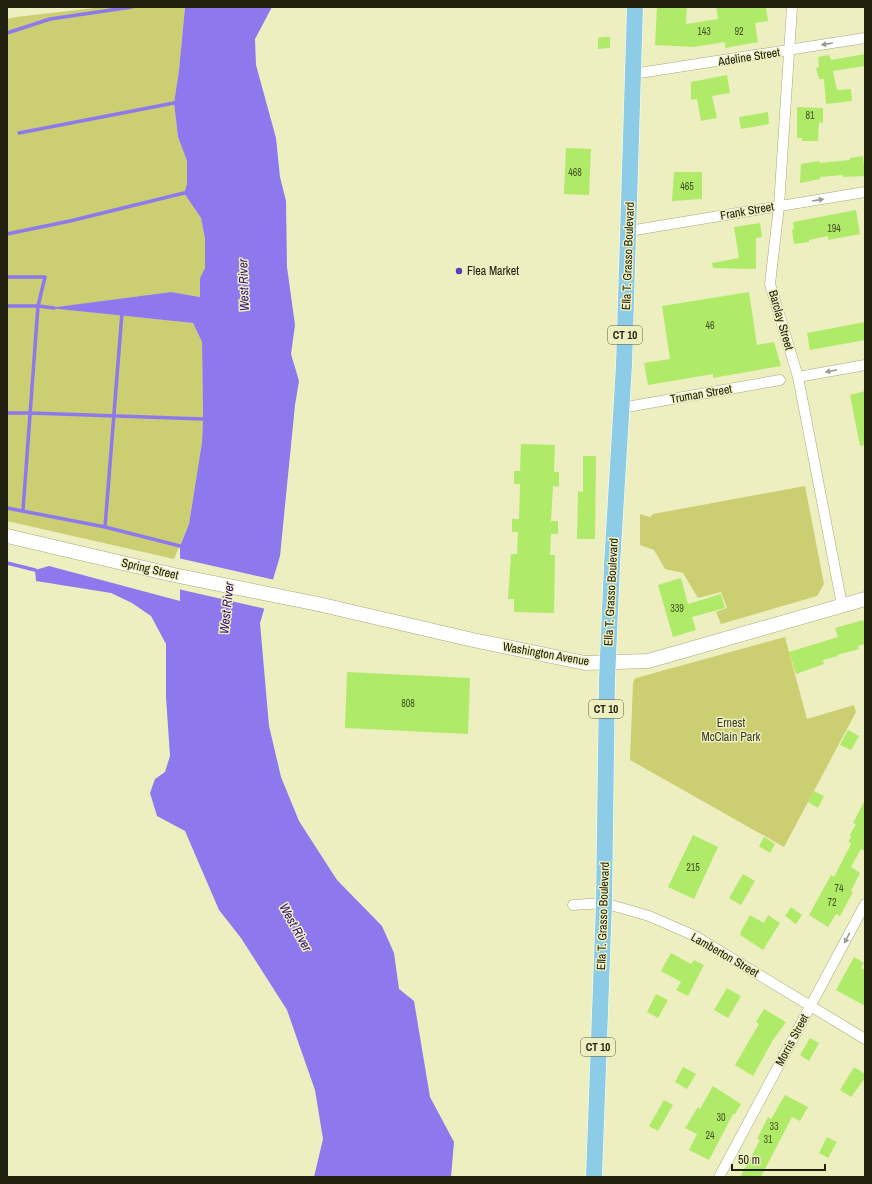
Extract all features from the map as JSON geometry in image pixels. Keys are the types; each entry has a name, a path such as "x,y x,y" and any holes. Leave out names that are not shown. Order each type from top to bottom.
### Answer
{"main road":[{"name":"Ella T. Grasso Boulevard","path":"594,1177 604,903 608,663 612,565 624,365 635,7"},
{"name":"Spring Street","path":"7,536 174,575 295,599"},
{"name":"Washington Avenue","path":"295,599 473,640 578,662 608,663 648,661 663,658 865,599"}],"street":[{"name":"Barclay Street","path":"792,7 779,206 770,284 798,377 842,605"},
{"name":"Adeline Street","path":"633,74 865,38"},
{"name":"Frank Street","path":"629,231 865,192"},
{"path":"798,377 865,365"},
{"name":"Truman Street","path":"621,408 780,380"},
{"name":"Lamberton Street","path":"573,904 604,903 649,916 695,936 865,1039"},
{"name":"Morris Street","path":"719,1177 865,904"}],"green space":[{"path":"103,7 185,7 179,70 174,103 178,137 187,161 187,184 184,193 201,218 205,239 205,268 200,278 200,297 171,292 52,308 193,323 202,342 202,442 189,524 174,559 7,521 7,19"},
{"path":"805,486 824,584 817,596 721,624 716,612 727,608 721,592 698,598 683,573 665,569 654,550 640,545 640,514 650,517 653,514"},
{"name":"Ernest McClain Park","path":"785,637 807,719 854,705 856,712 784,847 630,760 633,684 636,678"}],"water":[{"name":"West River","path":"185,7 272,7 255,39 256,65 276,138 280,177 286,201 287,267 295,325 291,354 299,381 295,405 280,556 260,623 269,726 281,777 299,821 337,880 382,926 394,953 399,989 414,1001 430,1097 454,1142 451,1177 314,1177 323,1139 315,1090 287,1010 241,938 219,910 185,831 157,816 150,793 155,779 165,772 170,756 166,697 166,644 151,616 132,603 111,593 36,581 35,570 49,566 180,601 180,546 189,524 202,442 202,342 193,323 49,308 171,292 200,297 200,278 205,268 205,239 201,218 184,193 187,184 187,161 178,137 174,103 179,70"}],"pier":[{"path":"178,558 275,580 266,609 178,589"}],"building":[{"path":"657,7 687,7 686,24 718,19 716,7 766,7 768,21 755,23 758,42 725,48 725,42 693,47 655,45"},
{"path":"610,37 610,48 598,49 598,38"},
{"path":"865,54 865,66 833,71 837,90 851,89 852,101 826,104 824,79 819,79 816,68 819,67 818,57 829,55 831,60"},
{"path":"727,75 730,93 712,96 717,118 701,121 697,99 691,100 691,82"},
{"path":"797,107 823,108 823,123 819,122 818,141 802,141 802,138 797,138"},
{"path":"768,112 769,124 741,129 739,117"},
{"path":"566,148 591,149 589,195 564,194"},
{"path":"863,156 865,176 843,177 843,175 820,177 820,179 800,183 801,164 819,161 820,163 850,160 850,158"},
{"path":"674,172 702,172 702,199 672,201"},
{"path":"856,210 860,234 828,240 828,236 809,240 809,242 794,244 792,230 794,229 793,222"},
{"path":"760,223 762,237 756,238 756,269 713,268 712,263 739,258 734,227"},
{"path":"749,292 757,345 774,342 781,366 713,378 713,374 648,385 644,363 670,359 662,306"},
{"path":"865,322 865,340 810,350 807,333"},
{"path":"865,391 865,445 860,446 850,395"},
{"path":"521,444 555,445 554,472 559,472 559,487 553,486 551,521 558,521 558,534 551,534 550,555 555,555 554,613 514,612 514,599 508,599 511,554 517,554 518,532 512,532 512,519 519,519 520,484 514,484 514,471 520,471"},
{"path":"583,456 596,456 595,539 577,539 578,491 583,492"},
{"path":"681,578 688,604 721,594 725,608 692,617 696,630 673,637 658,585"},
{"path":"863,620 865,626 865,644 858,646 859,649 823,660 824,664 796,674 789,652 838,637 835,628"},
{"path":"347,672 470,678 468,734 345,728"},
{"path":"848,730 859,736 851,750 840,745"},
{"path":"814,791 824,796 818,808 808,802"},
{"path":"865,800 865,851 861,849 851,867 860,873 851,891 853,892 840,916 836,914 828,927 809,915 831,875 834,877 850,846 851,843 848,842 856,824 853,823"},
{"path":"693,835 718,847 694,899 668,887"},
{"path":"764,837 775,844 770,853 759,846"},
{"path":"743,874 755,881 741,905 729,898"},
{"path":"791,907 802,915 796,924 785,916"},
{"path":"750,915 764,923 768,915 780,923 763,950 740,935"},
{"path":"671,953 691,964 694,960 704,965 688,996 676,990 681,982 661,971"},
{"path":"854,957 864,963 861,968 865,970 865,1006 836,990"},
{"path":"727,988 741,996 728,1018 714,1010"},
{"path":"656,994 668,1000 658,1018 647,1012"},
{"path":"764,1009 786,1022 773,1040 753,1076 735,1065 759,1024 756,1022"},
{"path":"810,1038 819,1043 809,1061 800,1055"},
{"path":"683,1067 696,1074 687,1089 675,1082"},
{"path":"854,1067 865,1074 865,1078 851,1097 840,1090"},
{"path":"713,1086 741,1104 735,1114 733,1114 709,1160 689,1150 697,1134 685,1128 698,1107 700,1109"},
{"path":"785,1095 808,1107 800,1121 792,1117 761,1177 740,1177 760,1140 757,1139 768,1117 771,1119"},
{"path":"664,1100 673,1105 658,1131 649,1126"},
{"path":"827,1137 837,1142 828,1158 819,1153"}],"waterway":[{"path":"7,33 50,19 132,7"},
{"path":"19,133 174,103"},
{"path":"7,234 70,221 184,193"},
{"path":"7,277 45,277 38,306 54,308"},
{"path":"7,306 38,306 23,510"},
{"path":"105,527 122,313"},
{"path":"7,413 203,419"},
{"path":"7,508 105,527 180,546"},
{"path":"7,563 35,570"}],"place":[{"name":"Flea Market","path":"459,271"}]}
